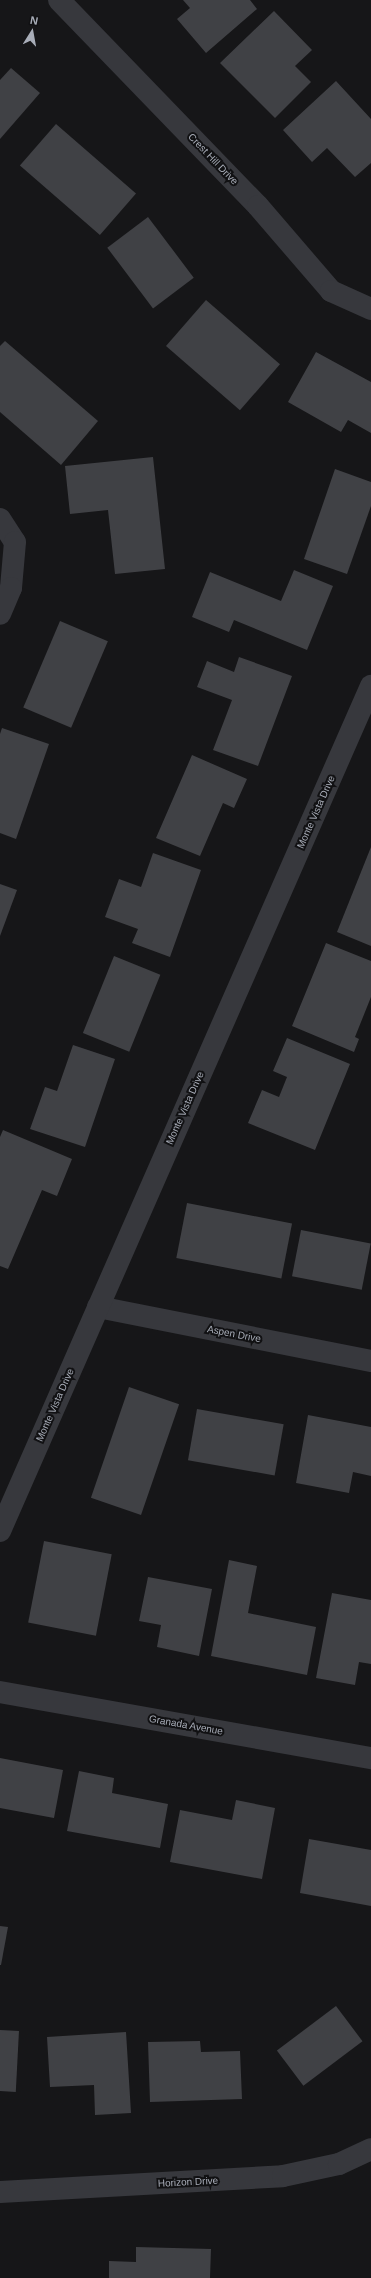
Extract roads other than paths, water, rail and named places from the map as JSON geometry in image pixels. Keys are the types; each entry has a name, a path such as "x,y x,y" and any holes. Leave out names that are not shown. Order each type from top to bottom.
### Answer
{"street":[{"name":"Crest Hill Drive","path":"59,0 258,206 331,291 371,309"},
{"path":"0,519 15,542 11,588 0,614"},
{"name":"Monte Vista Drive","path":"0,1530 371,686"},
{"name":"Aspen Drive","path":"98,1307 371,1361"},
{"name":"Granada Avenue","path":"0,1692 371,1758"},
{"name":"Horizon Drive","path":"0,2192 284,2176 338,2164 371,2149"}]}
